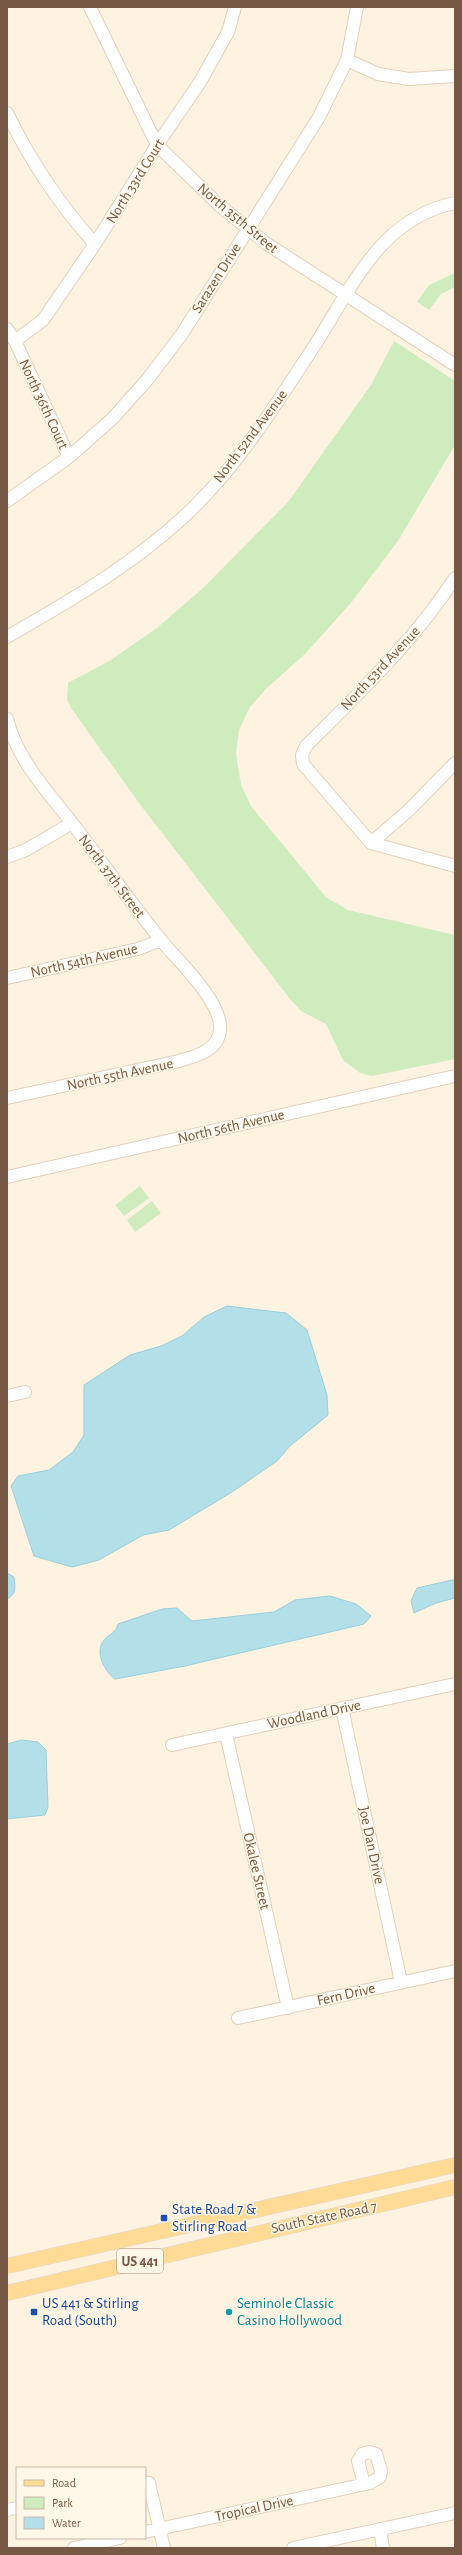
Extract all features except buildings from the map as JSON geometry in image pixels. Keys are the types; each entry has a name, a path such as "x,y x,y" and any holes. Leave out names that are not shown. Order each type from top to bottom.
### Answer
{"main road":[{"name":"South State Road 7","path":"7,2266 455,2165"},
{"name":"South State Road 7","path":"7,2293 273,2228 455,2187"},
{"path":"273,2228 270,2220 274,2212 285,2203"},
{"path":"63,2279 69,2262 83,2249"}],"street":[{"name":"North 35th Street","path":"90,7 157,145 219,205 267,244 455,365"},
{"name":"North 33rd Court","path":"15,341 43,320 95,244 157,145 200,82 228,32 236,7"},
{"name":"Sarazen Drive","path":"7,501 69,457 112,419 146,380 182,334 247,228 319,117 347,60 357,7"},
{"path":"347,60 378,74 409,79 455,76"},
{"path":"7,114 25,150 64,210 95,244"},
{"name":"North 52nd Avenue","path":"7,637 77,596 134,559 196,506 245,447 310,353 344,294 370,258 394,232 415,216 455,203"},
{"name":"North 36th Court","path":"7,329 15,341 69,457"},
{"name":"North 53rd Avenue","path":"371,843 363,836 303,764 302,755 306,746 382,670 437,605 455,578"},
{"name":"North 37th Street","path":"7,719 23,760 160,940 209,998 218,1013 220,1030"},
{"path":"371,843 409,810 455,763"},
{"path":"7,857 26,850 72,823"},
{"path":"371,843 455,866"},
{"name":"North 54th Avenue","path":"7,978 138,949 160,940"},
{"name":"North 55th Avenue","path":"7,1098 180,1061 205,1052 215,1043 220,1030"},
{"name":"North 56th Avenue","path":"7,1177 455,1076"},
{"path":"7,1396 25,1392"},
{"name":"Woodland Drive","path":"172,1745 455,1684"},
{"name":"Joe Dan Drive","path":"342,1708 401,1982"},
{"name":"Okalee Street","path":"226,1734 288,2008"},
{"name":"Fern Drive","path":"238,2018 455,1971"},
{"path":"147,2483 164,2548"},
{"name":"Tropical Drive","path":"146,2532 364,2484"},
{"path":"300,2547 455,2514"},
{"path":"380,2529 383,2548"},
{"path":"74,2548 115,2539"}],"green space":[{"path":"455,273 455,287 441,294 429,310 417,302 429,285"},
{"path":"394,341 455,381 455,445 398,541 350,604 305,654 267,688 250,707 239,730 236,754 241,785 251,806 326,897 348,910 455,935 455,1059 372,1076 360,1073 343,1060 326,1024 301,1011 290,999 139,803 71,708 67,699 68,683 111,660 158,627 203,588 288,502 371,385"},
{"path":"140,1186 149,1198 124,1216 115,1205"},
{"path":"152,1201 161,1213 135,1232 127,1220"}],"water":[{"path":"227,1306 286,1313 307,1330 327,1395 328,1415 290,1446 277,1461 232,1492 169,1530 143,1535 99,1560 72,1567 34,1556 11,1486 18,1476 49,1470 73,1452 84,1435 84,1385 130,1355 161,1346 182,1336 204,1317"},
{"path":"7,1573 14,1577 15,1587 12,1595 7,1599"},
{"path":"455,1580 455,1598 436,1603 414,1613 411,1601 417,1588"},
{"path":"330,1596 356,1604 371,1616 364,1624 185,1666 115,1679 104,1667 100,1656 101,1645 104,1640 116,1629 118,1624 162,1609 177,1608 192,1621 274,1612 295,1600"},
{"path":"22,1740 38,1742 46,1750 48,1807 45,1815 7,1819 7,1744"}],"place":[{"name":"State Road 7 & Stirling Road","path":"164,2218"},
{"name":"US 441 & Stirling Road (South)","path":"34,2312"},
{"name":"Seminole Classic Casino Hollywood","path":"229,2312"}]}
